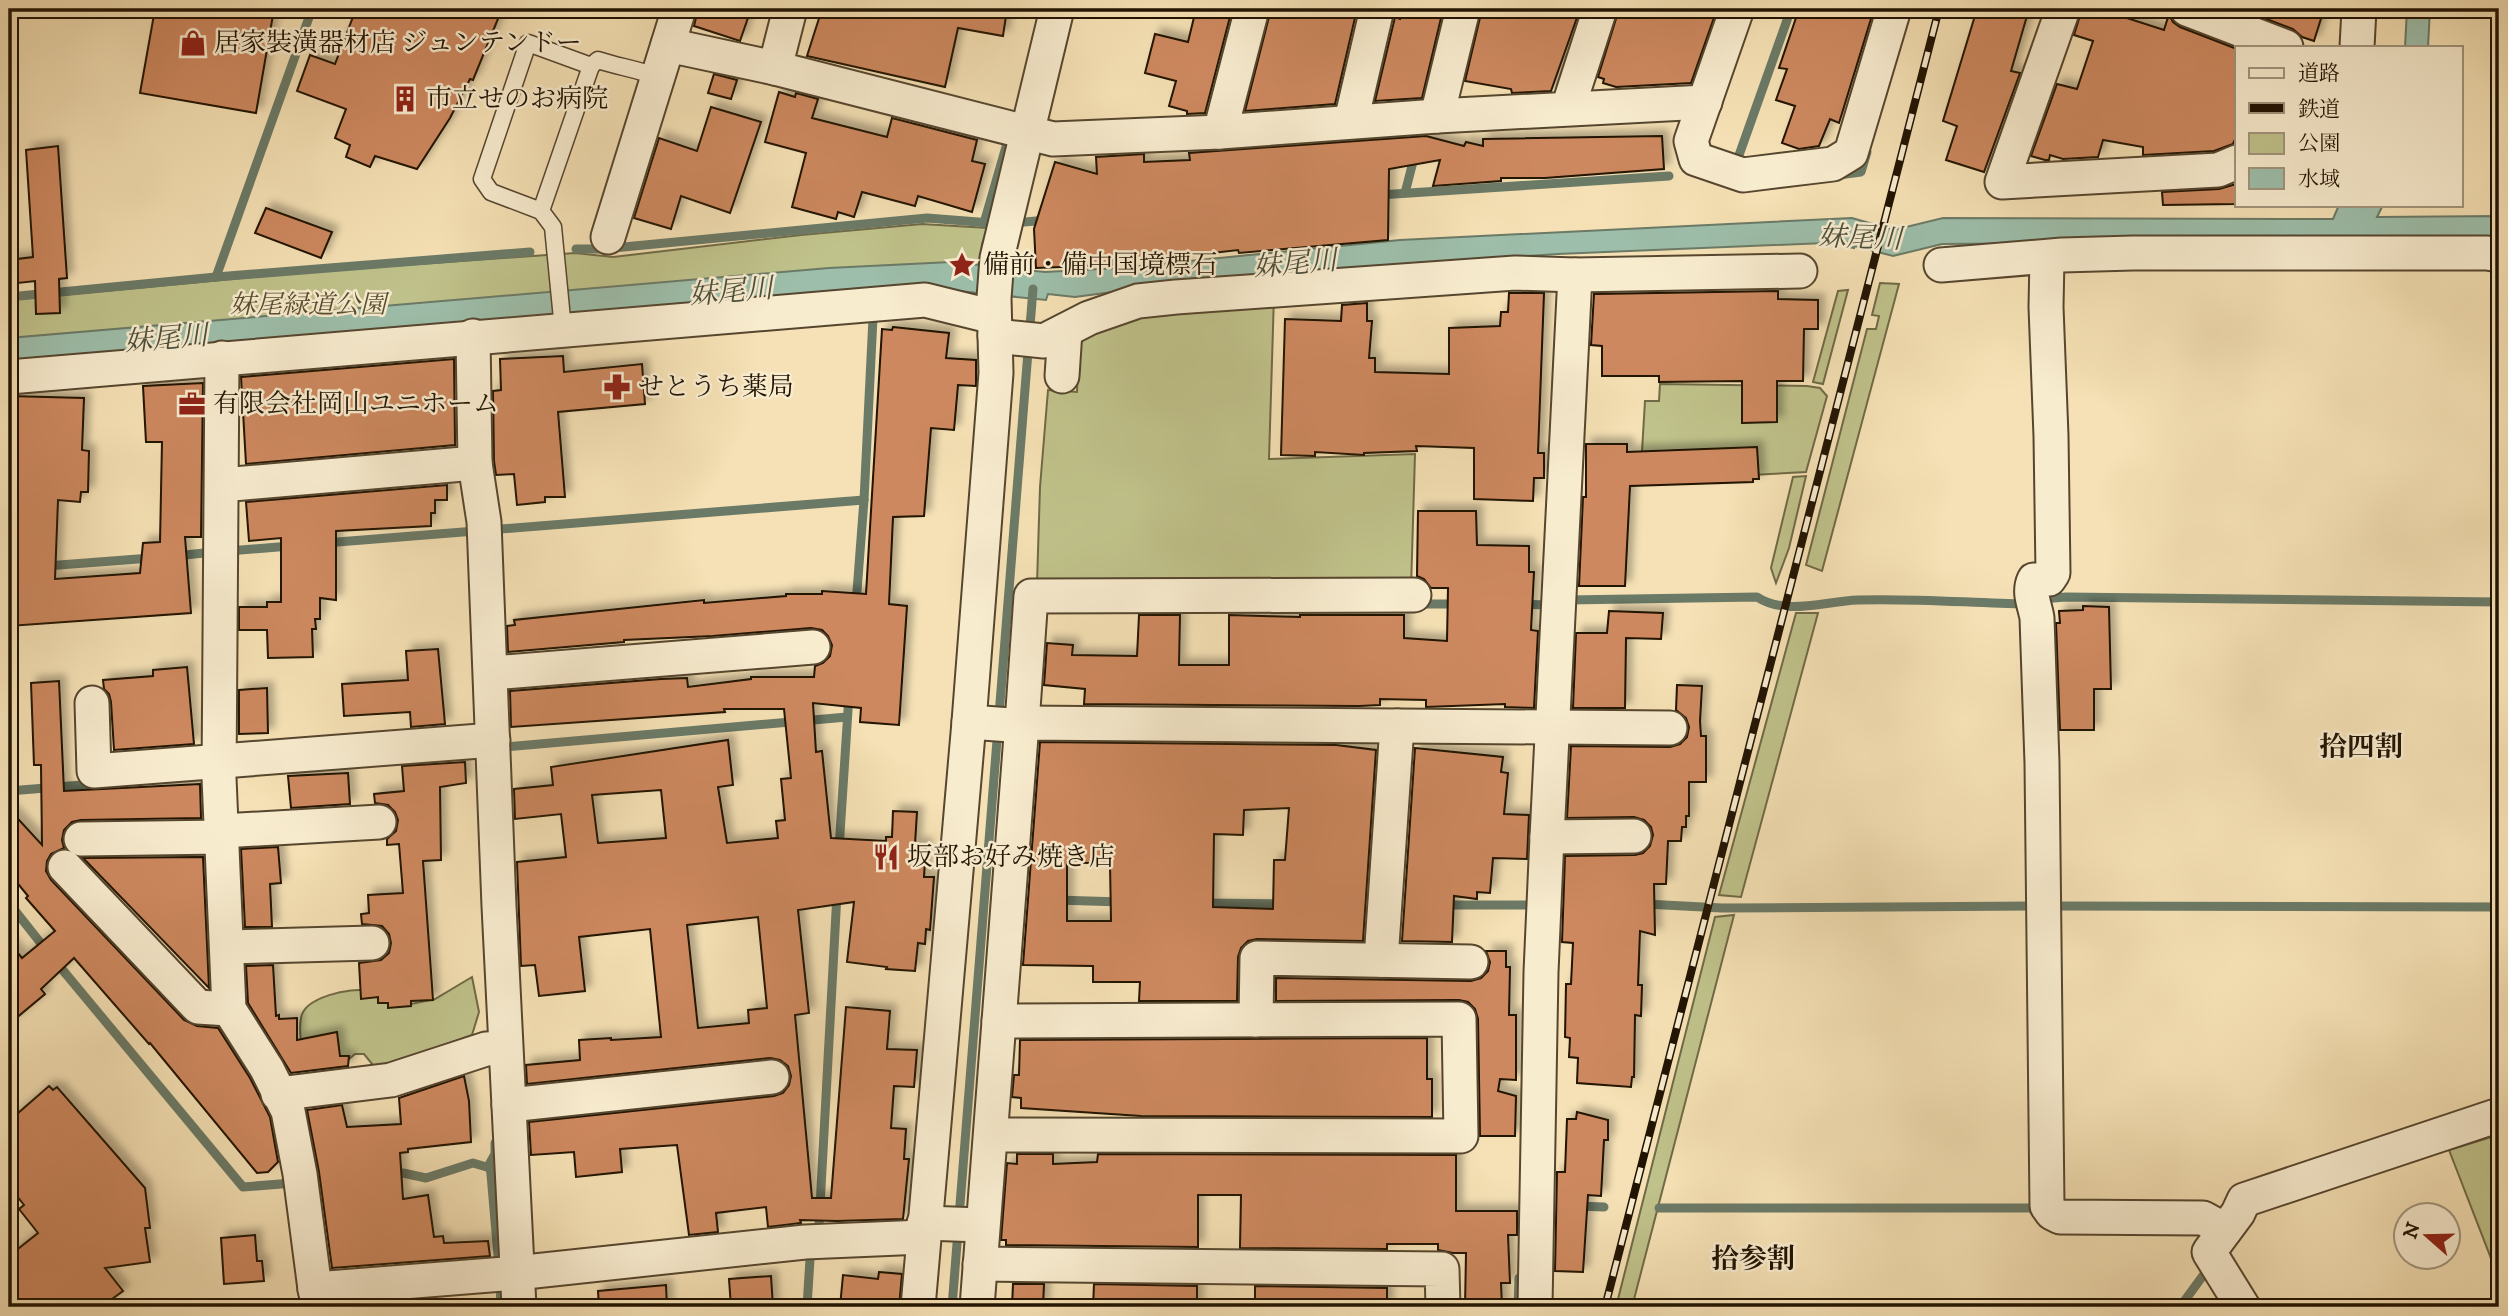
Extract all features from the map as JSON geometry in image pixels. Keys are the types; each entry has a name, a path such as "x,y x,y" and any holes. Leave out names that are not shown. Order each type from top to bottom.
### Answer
{"street":[{"path":"608,237 648,73 668,45 678,9"},
{"path":"775,68 790,9"},
{"path":"977,1307 980,1264 977,1225 992,1135 999,1021 995,723 996,373 1002,233 1017,130 1057,9"},
{"path":"1220,132 1252,9"},
{"path":"1350,121 1377,9"},
{"path":"1437,116 1463,9"},
{"path":"1568,108 1600,9"},
{"path":"1737,9 1691,141 1696,159 1743,175 1833,164 1851,153 1894,9"},
{"path":"2063,9 2002,183 2218,170 2235,163"},
{"path":"2187,9 2283,46"},
{"path":"2357,46 2359,9"},
{"path":"668,45 775,68 1053,139 1220,132 1350,121 1705,102"},
{"path":"1941,265 2062,255 2159,253 2499,255"},
{"path":"2047,258 2053,573 2036,591 2047,1206 2052,1213 2060,1217 2203,1217 2227,1234"},
{"path":"1055,336 1089,318 1138,302 1176,297 1515,273 1575,275 1800,271"},
{"path":"1535,1307 1541,972 1575,275"},
{"path":"9,377 473,336 563,322 925,300 998,311 1055,336"},
{"path":"473,336 475,463 485,530 492,673 484,740 496,1048 509,1105 505,1273 519,1307"},
{"path":"1055,336 1062,376"},
{"path":"222,358 219,761 229,1009 267,1069 288,1111 317,1298 505,1273 977,1225"},
{"path":"222,485 475,463"},
{"path":"918,1307 995,723 1031,596 1414,595"},
{"path":"492,673 813,647"},
{"path":"92,703 94,771 484,740"},
{"path":"995,723 1670,728"},
{"path":"1381,960 1397,726"},
{"path":"229,1009 198,1007 73,853 222,834 379,822"},
{"path":"1547,837 1634,836"},
{"path":"227,947 372,943"},
{"path":"1256,1020 1257,958 1471,962"},
{"path":"992,1135 1461,1136 1459,1019 999,1021"},
{"path":"278,1094 391,1080 496,1048"},
{"path":"509,1105 772,1077"},
{"path":"2243,1307 2227,1234 2244,1200 2499,1115"},
{"path":"980,1264 1441,1269 1443,1307"}],"lane":[{"path":"563,322 553,227 541,211 491,192 482,178 528,43 591,66"},
{"path":"541,211 591,66 598,60 624,69 648,73"}],"green space":[{"name":"妹尾緑道公園","path":"922,224 988,228 982,244 978,292 932,285 9,365 9,300 307,272 575,253 613,257"},
{"path":"1880,283 1899,284 1822,571 1806,565 1867,329 1876,329 1879,316 1872,315"},
{"path":"1848,290 1823,384 1813,382 1838,291"},
{"path":"1274,295 1269,459 1415,454 1411,589 1037,584 1040,487 1048,390 1077,392 1079,335 1147,307"},
{"path":"1660,384 1820,388 1827,396 1806,472 1656,480 1641,468 1645,401 1659,401"},
{"path":"1806,476 1789,548 1776,583 1771,568 1793,477"},
{"path":"1796,613 1818,613 1741,897 1719,895"},
{"path":"1734,915 1632,1307 1616,1307 1715,917"},
{"path":"472,977 479,1012 472,1035 377,1070 364,1054 355,1054 348,1060 348,1076 329,1080 306,1067 300,1036 301,1018 310,1004 319,999 340,992 360,990 372,992 397,1007 435,999"},
{"path":"2498,1135 2499,1138 2499,1279 2449,1150"}],"water":[{"path":"2407,9 2430,9 2428,46 2405,46"},
{"name":"妹尾川","path":"2339,206 2382,206 2377,217 2499,216 2499,240 1942,244 1893,256 1855,246 1849,247 1849,242 1558,254 1415,263 1075,297 1048,294 1046,300 929,288 9,368 9,338 829,268 951,262 1045,272 1119,268 1400,240 1852,218 1894,230 1943,218 2333,219"}],"building":[{"path":"155,9 274,9 256,113 140,93"},
{"name":"市立せのお病院","path":"356,9 502,9 473,80 470,79 450,118 417,169 375,156 370,167 346,157 350,145 335,138 346,109 297,91 310,55 335,64"},
{"path":"698,9 751,9 740,41 694,26"},
{"path":"822,9 1007,9 1003,36 958,28 945,87 807,56"},
{"path":"1196,9 1232,9 1205,113 1187,114 1187,111 1169,106 1176,81 1145,73 1155,34 1188,42"},
{"path":"1271,9 1357,9 1335,104 1245,111"},
{"path":"1402,9 1441,18 1422,98 1375,101 1395,17 1400,19"},
{"path":"1482,9 1580,9 1551,91 1512,93 1511,89 1465,81"},
{"path":"1619,9 1717,9 1691,83 1616,87 1603,83 1604,79 1598,77"},
{"path":"1799,9 1874,9 1839,123 1830,119 1819,146 1799,149 1782,143 1795,106 1776,100 1787,69 1779,68"},
{"path":"1977,9 2029,9 2011,71 2020,73 1984,172 1946,160 1957,126 1943,121"},
{"path":"2082,9 2099,9 2164,30 2169,14 2173,22 2180,27 2235,48 2233,144 2214,151 2143,155 2143,147 2103,140 2098,157 2063,159 2050,155 2049,160 2045,160 2031,156 2057,84 2077,89 2093,41 2074,35"},
{"path":"2240,9 2324,9 2314,41 2302,37 2293,29"},
{"path":"714,74 737,80 731,99 708,93"},
{"path":"779,92 818,99 812,118 887,137 892,118 977,140 972,161 985,164 972,212 918,196 915,206 862,192 854,217 838,212 836,219 792,207 806,153 765,142"},
{"path":"711,107 761,122 730,213 681,196 671,229 634,218 659,138 697,151"},
{"path":"1426,136 1464,146 1466,142 1483,146 1483,139 1662,136 1664,169 1545,178 1501,178 1501,181 1433,186 1440,160 1389,169 1388,240 1239,253 1238,250 1113,260 1113,265 1036,268 1034,229 1055,162 1097,174 1096,157 1144,154 1144,162 1190,160 1189,153"},
{"path":"58,146 67,278 59,279 60,313 36,314 35,281 9,284 9,260 33,257 26,150"},
{"path":"2235,184 2235,204 2163,205 2162,192 2219,189"},
{"path":"266,208 332,232 321,258 255,233"},
{"path":"1778,291 1778,299 1818,300 1818,329 1804,329 1803,381 1777,381 1777,422 1742,423 1742,381 1659,382 1659,376 1602,376 1602,346 1591,345 1594,294"},
{"path":"1509,293 1544,293 1538,453 1544,453 1544,478 1534,478 1533,501 1474,499 1474,448 1416,446 1417,451 1364,455 1315,452 1315,456 1281,455 1285,319 1341,321 1342,305 1367,303 1367,321 1372,321 1369,358 1375,358 1375,372 1449,374 1449,328 1500,326 1501,312 1508,312"},
{"path":"893,327 949,333 946,358 976,360 976,386 958,385 954,430 931,428 924,516 893,517 889,604 907,606 899,725 860,722 861,708 813,703 816,752 822,751 831,838 886,841 886,837 892,837 893,811 917,812 915,844 926,844 924,877 934,877 930,930 926,929 925,944 918,943 915,971 886,969 887,967 847,962 854,902 798,910 809,1013 795,1015 812,1198 831,1198 846,1007 890,1011 887,1049 917,1050 914,1087 894,1086 891,1128 906,1129 904,1159 909,1159 903,1219 800,1220 801,1223 768,1227 766,1207 716,1213 718,1232 689,1235 677,1145 620,1149 622,1172 576,1177 574,1152 531,1155 529,1122 774,1096 783,1093 789,1085 791,1076 788,1066 780,1060 770,1058 527,1084 526,1065 580,1060 579,1040 661,1037 650,929 579,937 585,991 539,996 535,965 521,966 517,862 566,857 561,814 515,819 514,789 553,785 551,767 728,740 733,785 718,787 727,843 778,838 776,821 785,820 781,779 791,778 784,709 724,709 725,712 511,727 510,691 661,679 687,678 688,687 751,677 814,677 815,666 830,656 832,645 822,630 811,628 624,640 508,652 507,626 515,625 514,620 704,600 704,603 786,594 822,594 822,591 866,594 882,329 892,330","holes":["661,790 666,838 598,843 592,795","758,917 767,1008 748,1010 749,1023 698,1028 687,925"]},
{"path":"563,356 564,372 642,364 645,404 558,412 565,497 545,497 545,502 517,505 514,474 496,475 494,461 493,391 501,390 500,359"},
{"path":"454,359 455,445 246,464 241,377"},
{"path":"203,383 201,537 185,537 191,613 9,626 9,396 84,398 82,450 89,451 88,492 81,492 80,502 58,500 55,579 140,573 143,543 160,542 162,442 146,442 143,386"},
{"path":"1586,444 1627,444 1627,452 1757,447 1759,479 1753,479 1753,482 1630,486 1625,586 1579,586 1583,497 1586,497"},
{"path":"447,485 447,500 435,500 431,526 336,531 336,600 320,598 320,619 315,619 316,629 312,629 313,657 268,658 267,630 239,630 239,607 267,607 267,602 281,602 281,538 249,541 246,502"},
{"path":"1418,511 1476,511 1477,545 1529,546 1529,572 1534,572 1531,630 1538,631 1534,708 1505,707 1505,704 1426,707 1426,700 1380,699 1380,705 1359,706 1084,704 1085,689 1044,685 1047,643 1073,645 1072,655 1137,656 1139,615 1180,615 1179,665 1229,665 1229,615 1404,615 1404,638 1447,641 1448,588 1431,588 1424,579 1417,576"},
{"path":"2083,606 2109,607 2111,689 2094,689 2094,730 2060,730 2056,623 2060,623 2059,611 2083,610"},
{"path":"1609,611 1663,613 1661,639 1626,638 1625,708 1573,708 1576,633 1607,633"},
{"path":"438,649 445,724 411,727 410,712 344,716 342,684 408,680 406,651"},
{"path":"187,667 194,744 114,750 111,702 104,689 103,680 153,676 153,670"},
{"path":"59,681 64,791 200,784 201,818 72,822 64,830 64,848 51,854 46,871 51,880 184,1020 197,1026 218,1028 250,1078 270,1117 278,1162 268,1172 257,1173 150,1043 74,958 41,989 45,994 9,1024 9,942 22,958 55,931 26,898 28,896 9,873 9,809 42,845 41,765 34,765 31,683"},
{"path":"1677,685 1702,686 1700,721 1701,736 1706,736 1706,782 1689,782 1689,816 1686,816 1686,827 1682,827 1681,841 1668,841 1666,884 1654,884 1655,935 1640,931 1638,985 1642,985 1641,1016 1635,1015 1634,1077 1631,1087 1577,1083 1578,1058 1569,1057 1570,1038 1565,1037 1566,984 1571,984 1573,943 1562,942 1565,856 1635,855 1643,853 1650,846 1653,835 1651,827 1644,820 1634,817 1567,818 1571,746 1670,747 1680,744 1687,737 1689,727 1686,718 1676,710"},
{"path":"267,688 268,733 239,734 239,690"},
{"path":"1040,742 1336,745 1376,750 1363,941 1248,941 1241,948 1238,957 1237,1001 1139,1001 1140,982 1093,982 1093,966 1023,965","holes":["1289,808 1285,860 1274,860 1273,909 1213,907 1214,834 1243,835 1244,810","1067,862 1110,864 1111,921 1067,921"]},
{"path":"1415,748 1503,757 1501,772 1508,773 1504,814 1529,815 1527,859 1493,858 1490,893 1477,892 1477,899 1454,896 1452,942 1402,941"},
{"path":"465,762 466,783 440,787 441,860 423,861 433,1000 411,1001 411,1006 388,1008 388,1003 378,1003 378,997 361,999 359,963 381,960 389,953 391,943 389,934 382,926 362,924 361,914 369,913 368,895 403,893 399,844 387,845 387,839 396,831 398,820 388,805 375,803 374,794 404,791 402,766"},
{"path":"348,773 350,804 291,808 288,776"},
{"path":"278,847 281,883 270,884 272,927 245,927 241,849"},
{"path":"203,857 209,988 83,858"},
{"path":"1486,951 1506,951 1506,967 1510,967 1509,1015 1516,1015 1516,1080 1500,1079 1498,1091 1516,1096 1515,1136 1480,1136 1478,1019 1475,1009 1468,1002 1276,1001 1276,978 1471,981 1481,978 1488,971 1490,962"},
{"path":"273,965 276,1016 279,1015 279,1019 297,1018 297,1040 337,1032 340,1056 349,1056 348,1066 291,1073 248,1003 246,966"},
{"path":"1427,1038 1427,1079 1432,1079 1432,1117 1141,1116 1021,1108 1021,1098 1012,1097 1014,1075 1019,1075 1020,1040"},
{"path":"464,1076 469,1101 471,1142 408,1149 408,1152 400,1153 403,1199 428,1195 434,1237 443,1236 444,1243 488,1241 490,1256 332,1268 319,1172 307,1110 342,1105 347,1127 401,1124 399,1098"},
{"path":"49,1086 53,1090 57,1087 145,1188 150,1228 145,1228 150,1262 105,1268 123,1291 101,1307 9,1307 9,1256 38,1233 19,1209 24,1205 9,1186 9,1121"},
{"path":"1577,1112 1608,1120 1608,1140 1604,1140 1601,1196 1588,1195 1583,1272 1555,1271 1557,1172 1565,1172 1567,1119 1576,1119"},
{"path":"1017,1154 1053,1154 1053,1164 1097,1162 1098,1154 1456,1155 1456,1211 1517,1211 1517,1235 1508,1235 1510,1283 1501,1283 1502,1307 1465,1307 1466,1253 1438,1250 1438,1244 1387,1244 1387,1249 1240,1248 1241,1195 1198,1195 1198,1247 1006,1245 1006,1240 1001,1240 1007,1163 1017,1164"},
{"path":"255,1235 257,1261 262,1261 264,1281 224,1284 221,1238"},
{"path":"879,1272 902,1274 899,1307 840,1307 843,1275 878,1279"},
{"path":"771,1276 773,1307 731,1307 729,1279"},
{"path":"1013,1284 1044,1284 1043,1307 1012,1307"},
{"path":"1094,1284 1197,1286 1197,1307 1093,1307"},
{"path":"666,1285 667,1307 599,1307 598,1291"},
{"path":"1255,1286 1387,1288 1387,1307 1255,1307"}],"waterway":[{"path":"216,277 312,9"},
{"path":"1738,158 1791,9"},
{"path":"984,223 1010,133"},
{"path":"1838,175 1861,172 1867,152"},
{"path":"1405,193 1415,154"},
{"path":"1379,195 1669,176"},
{"path":"576,249 603,249 927,218 991,223"},
{"path":"1014,223 1047,220"},
{"path":"9,297 216,277 530,252"},
{"path":"959,1217 1033,289"},
{"path":"856,604 873,318"},
{"path":"325,543 864,500"},
{"path":"228,551 290,546"},
{"path":"175,556 214,552"},
{"path":"46,566 151,558"},
{"path":"1568,600 1757,597 1768,603 1793,607 1879,600 2026,604"},
{"path":"2042,599 2066,597 2499,602"},
{"path":"1419,604 1457,604"},
{"path":"1520,604 1548,605"},
{"path":"839,849 849,695"},
{"path":"506,747 847,717"},
{"path":"9,791 94,784"},
{"path":"807,1307 810,1259 819,1225 837,894"},
{"path":"1056,900 1122,902"},
{"path":"9,903 47,951"},
{"path":"1203,903 1283,904"},
{"path":"1645,904 1722,908 2037,906"},
{"path":"1444,905 1531,905"},
{"path":"2051,906 2499,907"},
{"path":"56,962 243,1187 331,1180"},
{"path":"495,1143 495,1154 490,1163 499,1267"},
{"path":"391,1175 403,1173 426,1178 473,1163 490,1168"},
{"path":"1576,1206 1604,1207"},
{"path":"1659,1208 2039,1208"},
{"path":"952,1307 958,1231"},
{"path":"2180,1307 2210,1266"},
{"path":"1518,1307 1519,1278"},
{"path":"500,1281 501,1307"}],"railway":[{"path":"1605,1307 1939,9"}],"place":[{"name":"居家裝潢器材店 ジュンテンドー","path":"193,43"},
{"name":"市立せのお病院","path":"405,99"},
{"name":"備前・備中国境標石","path":"962,265"},
{"name":"せとうち薬局","path":"617,387"},
{"name":"有限会社岡山ユニホーム","path":"192,404"},
{"name":"坂部お好み焼き店","path":"886,857"}],"district":[{"name":"拾四割","path":"2361,747"},
{"name":"拾参割","path":"1753,1259"}]}
